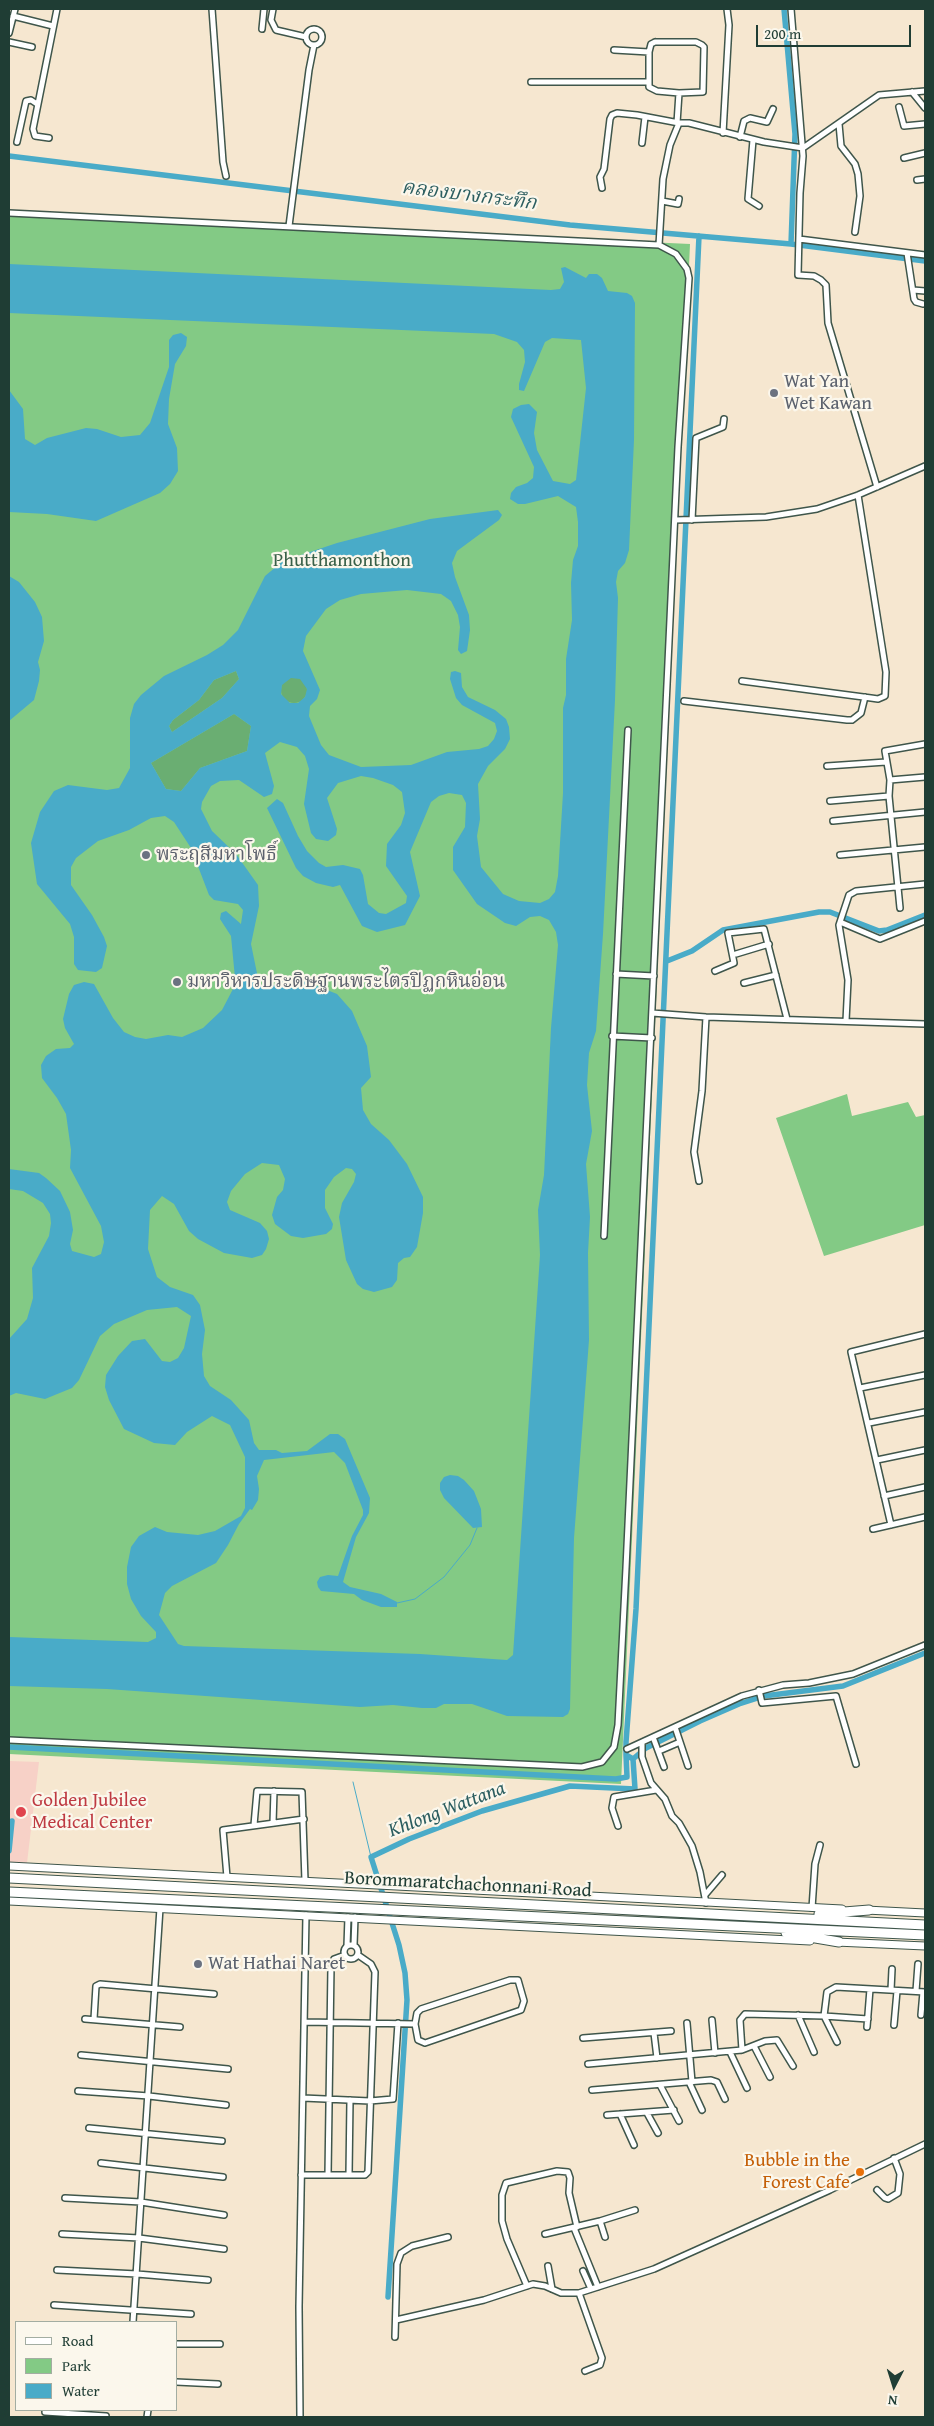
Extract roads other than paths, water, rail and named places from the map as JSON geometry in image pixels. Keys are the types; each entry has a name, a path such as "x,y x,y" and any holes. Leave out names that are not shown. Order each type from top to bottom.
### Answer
{"highway":[{"name":"Borommaratchachonnani Road","path":"9,1878 925,1925"},
{"name":"Borommaratchachonnani Road","path":"9,1892 925,1935"},
{"path":"741,1915 869,1910"},
{"path":"744,1926 840,1942"}],"main road":[{"path":"9,1866 390,1887 706,1899 812,1908 925,1913"},
{"path":"9,1901 925,1946"}],"street":[{"path":"9,33 15,9"},
{"path":"49,138 35,136 33,133 37,104 57,9"},
{"path":"212,9 223,162 226,176"},
{"path":"262,29 264,9"},
{"path":"273,9 271,20 276,30 306,37 310,44 314,45"},
{"path":"723,133 729,25 727,9"},
{"path":"791,9 800,148 798,275 814,276 826,285 828,323 877,487"},
{"path":"13,16 53,26"},
{"path":"289,226 309,70 314,45 321,41 321,33 314,29 307,33 306,37"},
{"path":"9,42 32,47"},
{"path":"655,42 696,42 704,47 702,92 679,93 652,90 648,82 651,44 655,42"},
{"path":"614,50 649,52"},
{"path":"531,82 648,82"},
{"path":"602,188 600,177 604,169 610,119 612,115 618,113 678,123 690,123 753,140 800,148 839,124 864,103 879,95 925,91"},
{"path":"912,92 925,108"},
{"path":"659,245 662,230 662,201 670,145 678,123 679,93"},
{"path":"17,142 26,101 31,100 37,104"},
{"path":"899,107 904,126 925,124"},
{"path":"740,137 744,121 750,118 767,122 773,109"},
{"path":"642,143 645,117"},
{"path":"839,124 841,146 855,164 858,174 860,196 855,232"},
{"path":"753,140 748,199 759,206"},
{"path":"904,158 925,153"},
{"path":"917,180 925,179"},
{"path":"662,201 678,204 679,199"},
{"path":"9,213 659,245 676,254 683,262 689,278 618,1725 614,1747 605,1760 594,1765 582,1767 9,1740"},
{"path":"799,241 907,255 925,255"},
{"path":"907,255 916,302 924,304"},
{"path":"913,290 925,291"},
{"path":"689,520 696,438 724,427 724,419"},
{"path":"677,520 775,516 816,509 858,495 925,466"},
{"path":"742,681 882,698 887,687 858,495"},
{"path":"684,701 852,720 861,713 865,697"},
{"path":"604,1236 628,730"},
{"path":"900,908 886,751 925,744"},
{"path":"827,766 886,762"},
{"path":"890,780 925,777"},
{"path":"830,801 889,796"},
{"path":"833,821 925,812"},
{"path":"840,855 925,847"},
{"path":"846,1021 848,980 839,931 840,921 852,892 925,884"},
{"path":"840,921 880,939 925,921"},
{"path":"716,971 734,963 728,934 762,928 766,931 787,1020"},
{"path":"736,954 769,944"},
{"path":"616,974 654,976"},
{"path":"744,983 776,975"},
{"path":"652,1014 925,1024"},
{"path":"699,1182 694,1152 702,1091 706,1017"},
{"path":"612,1036 652,1038"},
{"path":"891,1525 851,1352 925,1334"},
{"path":"860,1388 925,1375"},
{"path":"869,1424 925,1412"},
{"path":"876,1460 925,1450"},
{"path":"884,1496 925,1488"},
{"path":"873,1529 925,1517"},
{"path":"627,1749 654,1739 720,1705 760,1692 836,1679 925,1645"},
{"path":"760,1692 762,1703 836,1696 856,1764"},
{"path":"675,1728 688,1766"},
{"path":"654,1739 664,1767"},
{"path":"658,1750 680,1740"},
{"path":"642,1744 642,1757 656,1790 665,1799 672,1816 679,1823 692,1846 706,1899"},
{"path":"618,1826 612,1808 614,1797 656,1790"},
{"path":"254,1825 257,1791 302,1792 305,1881"},
{"path":"273,1823 274,1791"},
{"path":"227,1877 222,1830 304,1819"},
{"path":"812,1908 814,1864 820,1845"},
{"path":"706,1899 722,1875"},
{"path":"133,2321 154,2024 160,1908"},
{"path":"300,2417 299,2307 306,1915"},
{"path":"350,1945 352,1917"},
{"path":"301,2175 365,2175 368,2172 374,1969 371,1964 358,1954 358,1950 350,1945"},
{"path":"345,1956 344,1949 350,1945"},
{"path":"328,2175 332,1962 345,1956 353,1959 358,1954"},
{"path":"916,1992 918,1964"},
{"path":"892,1969 894,2025"},
{"path":"510,1980 518,1980 524,2001 522,2010 517,2013 425,2043 418,2040 412,2024 421,2009 510,1980"},
{"path":"94,2019 98,1984 214,1994"},
{"path":"837,2042 824,2016 826,1997 830,1989 836,1987 924,1992 921,2015"},
{"path":"867,2027 870,1989"},
{"path":"742,2050 740,2020 745,2014 824,2016 868,2020"},
{"path":"798,2015 814,2052"},
{"path":"85,2019 180,2026"},
{"path":"712,2020 715,2053"},
{"path":"305,2022 412,2024"},
{"path":"303,2098 370,2101 391,2100 394,2098 400,2023"},
{"path":"687,2023 690,2082 702,2110"},
{"path":"583,2038 671,2031"},
{"path":"654,2033 657,2058"},
{"path":"588,2064 730,2052 742,2050 766,2041 777,2040 793,2066"},
{"path":"754,2046 770,2076"},
{"path":"730,2052 747,2088"},
{"path":"81,2055 228,2068"},
{"path":"592,2090 715,2081 726,2099"},
{"path":"660,2085 680,2121"},
{"path":"78,2091 149,2096 226,2105"},
{"path":"349,2175 350,2100"},
{"path":"607,2115 674,2110"},
{"path":"647,2113 658,2133"},
{"path":"620,2114 634,2145"},
{"path":"89,2128 222,2141"},
{"path":"396,2320 484,2300 527,2286 540,2284 566,2294 579,2293 598,2287 678,2259 925,2144"},
{"path":"877,2190 888,2199 898,2193 900,2174 894,2158"},
{"path":"101,2164 144,2167 223,2177"},
{"path":"527,2286 507,2239 502,2220 502,2195 506,2183 557,2171 568,2172 570,2178 569,2193 576,2228 598,2287"},
{"path":"65,2198 141,2202 224,2215"},
{"path":"545,2234 576,2228 635,2210"},
{"path":"600,2221 605,2237"},
{"path":"62,2234 139,2238 224,2249"},
{"path":"395,2337 397,2264 400,2253 412,2246 448,2237"},
{"path":"548,2266 552,2289"},
{"path":"57,2270 208,2280"},
{"path":"583,2271 591,2289"},
{"path":"579,2293 602,2358 600,2365 584,2371"},
{"path":"54,2305 190,2314"},
{"path":"178,2344 220,2344"},
{"path":"178,2382 218,2384"},
{"path":"46,2412 106,2414"}],"water":[{"path":"9,264 551,290 560,289 564,282 561,268 565,267 586,278 589,274 597,274 602,278 608,291 627,293 632,296 635,303 634,440 629,550 625,563 618,571 616,582 618,598 615,700 603,934 596,1031 589,1053 587,1085 592,1131 586,1164 590,1217 588,1253 589,1340 574,1538 570,1709 568,1714 563,1717 507,1716 472,1704 444,1704 436,1708 393,1705 360,1707 107,1689 9,1686 9,1637 148,1642 156,1638 156,1632 141,1616 131,1599 127,1584 127,1567 131,1547 139,1536 155,1527 167,1532 198,1535 215,1531 241,1516 245,1508 245,1457 230,1425 212,1416 187,1432 175,1445 154,1443 124,1429 109,1400 105,1387 106,1375 118,1356 132,1341 145,1339 162,1361 170,1362 178,1358 184,1348 191,1316 177,1307 147,1310 114,1324 100,1336 79,1380 72,1388 45,1399 16,1393 9,1396 9,1339 27,1319 33,1298 32,1268 49,1236 51,1223 50,1214 43,1203 23,1191 9,1189 9,1169 39,1173 46,1178 60,1191 70,1212 73,1230 70,1244 72,1251 94,1257 101,1254 104,1242 101,1226 70,1168 71,1150 66,1114 42,1078 41,1065 46,1056 56,1049 70,1048 74,1044 65,1028 63,1019 69,994 74,985 84,982 94,984 113,1018 124,1032 146,1039 168,1035 182,1037 203,1028 222,1010 233,989 235,978 231,936 220,919 221,913 226,911 241,924 243,910 238,904 214,900 209,895 191,848 174,822 165,816 151,818 129,830 98,841 76,858 71,867 71,885 92,915 107,946 102,968 96,972 78,970 74,964 74,937 70,924 37,884 31,843 40,812 54,791 68,785 107,790 119,788 130,768 130,718 134,704 141,695 164,676 223,645 238,630 265,576 283,561 337,543 430,519 498,510 502,515 499,520 457,551 452,563 469,615 470,630 467,651 461,654 458,650 460,627 458,615 451,601 441,594 407,590 361,594 340,600 326,609 306,636 303,651 320,690 317,699 310,706 309,716 321,745 329,755 361,767 411,765 447,752 479,749 488,746 494,739 497,731 495,723 462,705 456,698 450,679 451,672 461,673 462,687 468,697 495,710 506,719 509,727 510,739 505,749 488,766 478,784 480,819 477,836 481,867 503,894 519,901 540,903 549,899 555,892 558,876 563,793 563,708 566,695 566,659 572,620 571,583 573,560 578,546 578,522 576,507 558,496 525,504 518,504 510,499 511,493 516,487 527,483 533,478 534,467 511,417 513,409 529,404 537,412 534,433 537,450 553,481 570,484 576,480 586,388 581,340 552,338 545,342 524,391 519,390 519,384 525,362 524,350 517,342 494,334 9,313","holes":["236,671 239,679 222,698 172,732 169,726 173,720 199,700 214,680","291,678 300,679 307,689 305,697 298,703 290,703 281,694 282,685","234,714 251,726 247,751 200,768 181,791 166,789 151,763","280,742 297,747 305,756 309,769 304,804 311,833 316,839 328,841 336,835 337,829 327,798 338,783 361,776 393,785 402,792 405,813 401,825 387,844 386,866 407,896 406,903 386,914 379,913 368,904 363,875 360,869 343,865 326,867 319,863 307,851 283,803 277,799 267,808 296,868 303,876 316,883 333,887 340,885 362,926 377,932 405,925 420,896 410,852 431,802 439,796 449,793 462,795 466,803 465,827 453,847 453,870 477,904 505,923 516,926 530,917 540,916 549,920 556,932 558,945 551,1028 544,1175 538,1210 540,1255 513,1655 507,1660 420,1654 184,1646 178,1644 159,1615 165,1593 172,1586 216,1563 239,1524 250,1509 252,1510 258,1500 257,1476 264,1460 334,1452 345,1463 363,1510 363,1515 352,1536 338,1576 328,1575 320,1577 317,1582 318,1587 321,1591 354,1594 362,1600 381,1607 397,1607 397,1602 381,1594 350,1587 343,1582 356,1537 369,1513 370,1498 345,1439 338,1434 330,1434 307,1451 282,1453 276,1450 259,1450 254,1443 249,1420 231,1400 210,1386 204,1376 202,1354 205,1330 200,1305 193,1295 170,1287 157,1277 148,1249 150,1210 162,1196 174,1204 189,1231 198,1239 224,1253 252,1258 262,1255 269,1239 267,1231 260,1223 230,1210 227,1202 231,1191 245,1174 262,1163 279,1165 285,1179 283,1190 277,1197 272,1215 275,1224 291,1236 303,1238 326,1234 332,1229 333,1224 325,1208 325,1190 334,1177 346,1168 352,1169 356,1174 354,1182 342,1203 339,1217 346,1260 357,1284 363,1289 374,1292 392,1287 397,1280 398,1263 404,1258 410,1257 417,1247 423,1213 423,1197 407,1164 389,1140 371,1124 363,1110 361,1088 371,1077 367,1046 352,1011 337,994 297,978 282,980 270,988 263,987 259,983 251,944 259,906 258,885 236,854 212,831 201,809 202,802 211,786 220,781 239,780 264,797 272,794 274,786 265,753"]},
{"path":"181,333 187,337 186,346 175,364 169,399 168,424 177,448 178,471 170,484 160,493 96,521 47,514 9,512 9,390 23,409 25,439 35,445 47,438 86,428 97,429 121,437 140,435 150,423 169,367 169,340 173,335"},
{"path":"9,576 19,582 35,602 42,617 44,641 38,662 40,670 39,681 34,700 9,721"},
{"path":"450,1475 458,1476 464,1480 474,1491 481,1509 482,1527 473,1528 444,1498 440,1490 440,1483 444,1477"}],"waterway":[{"path":"784,9 795,134 791,244"},
{"name":"คลองบางกระทึก","path":"9,156 570,225 791,244 925,261"},
{"path":"633,1759 626,1755 626,1742 636,1609 699,236"},
{"path":"667,961 692,951 723,930 819,912 830,912 879,931 887,930 925,915"},
{"path":"397,1603 415,1599 444,1577 470,1545 477,1528"},
{"name":"Khlong Wattana","path":"388,2297 407,2000 405,1973 399,1945 371,1857 409,1839 482,1811 570,1786 635,1789 633,1759 646,1748 700,1721 739,1704 764,1696 843,1686 925,1653"},
{"path":"9,1747 616,1779 627,1777 626,1755"},
{"path":"353,1782 371,1857"},
{"path":"9,1851 12,1821"}],"place":[{"name":"Wat Yan Wet Kawan","path":"774,393"},
{"name":"พระฤสีมหาโพธิ์","path":"146,855"},
{"name":"มหาวิหารประดิษฐานพระไตรปิฏกหินอ่อน","path":"177,982"},
{"name":"Golden Jubilee Medical Center","path":"21,1812"},
{"name":"Wat Hathai Naret","path":"198,1964"},
{"name":"Bubble in the Forest Cafe","path":"860,2172"}],"park label":[{"name":"Phutthamonthon","path":"342,561"}]}
